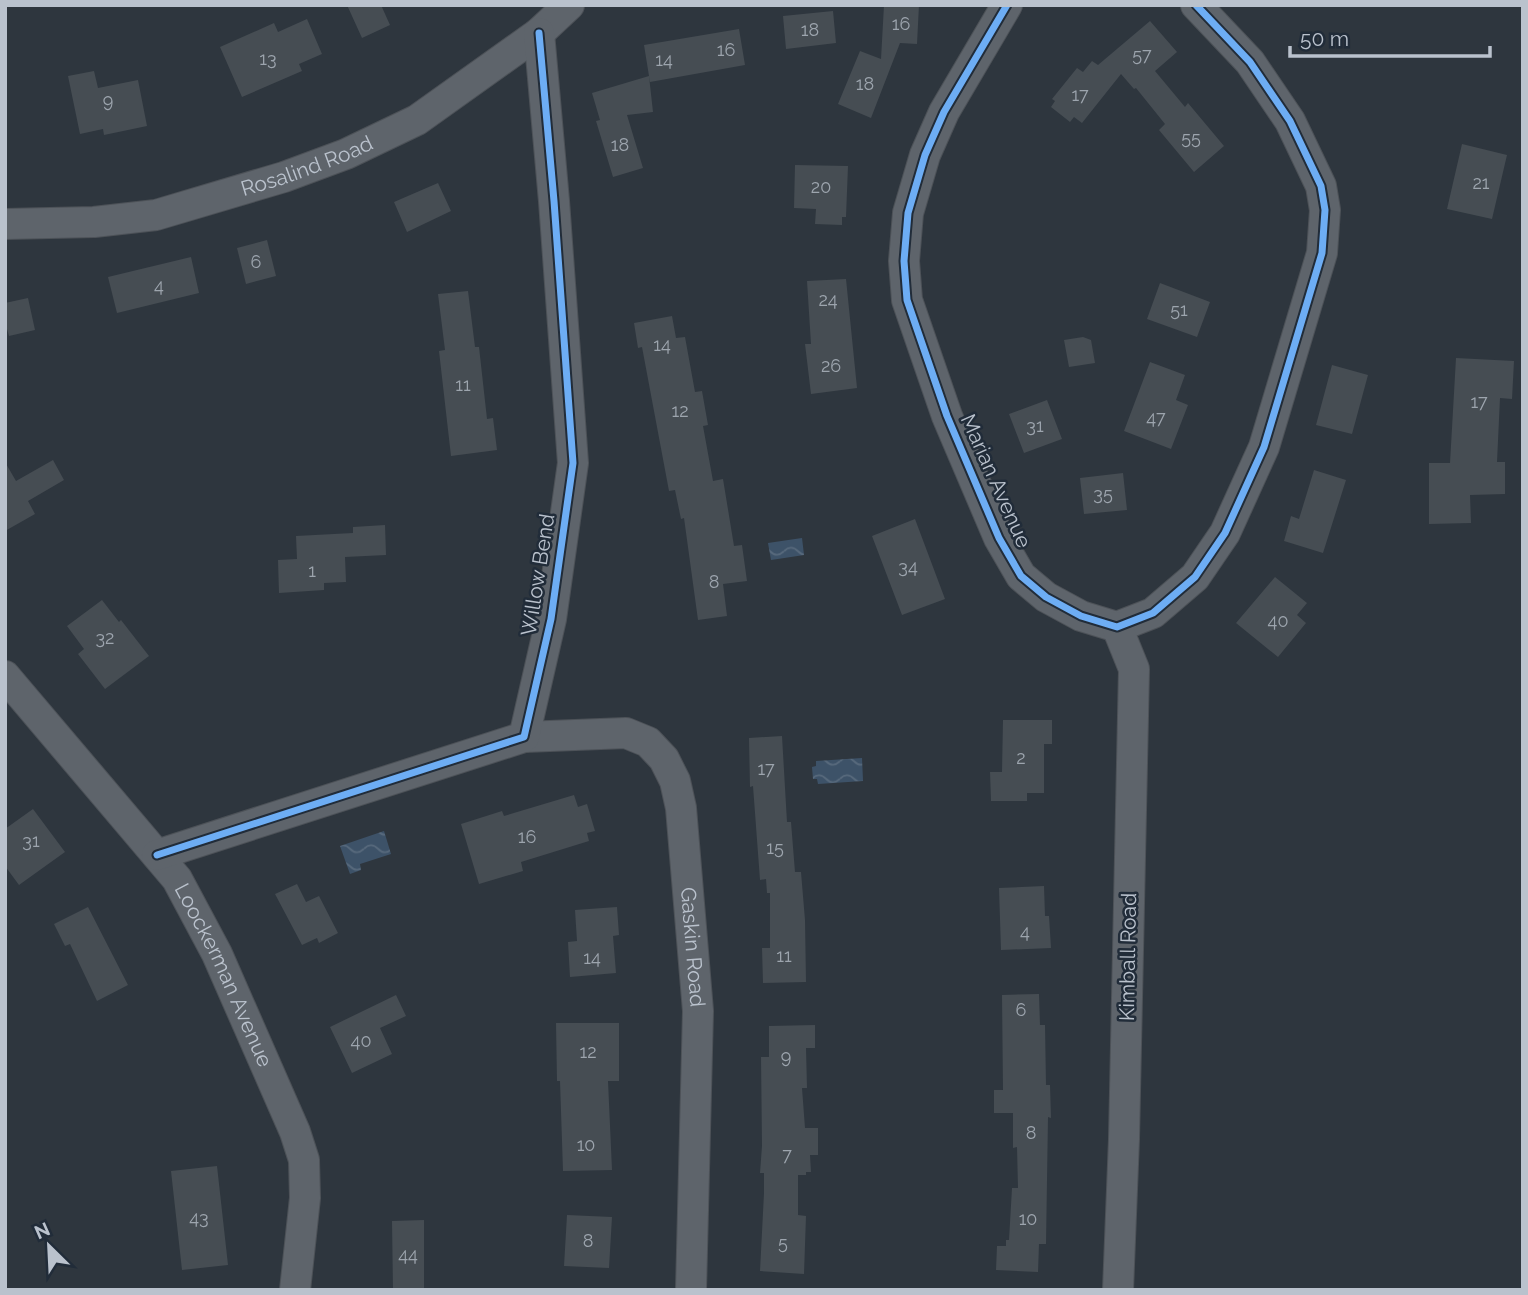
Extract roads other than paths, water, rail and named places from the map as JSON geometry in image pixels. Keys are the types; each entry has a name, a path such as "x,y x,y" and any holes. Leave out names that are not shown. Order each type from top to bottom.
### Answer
{"street":[{"name":"Rosalind Road","path":"5,224 94,222 156,215 284,177 346,154 417,120 539,33 569,5"},
{"name":"Marian Avenue","path":"1007,5 944,112 925,155 908,213 904,261 907,300 947,416 999,538 1021,576 1046,597 1081,616 1117,628"},
{"path":"1117,628 1153,613 1195,577 1225,533 1264,447 1322,253 1325,210 1321,186 1290,121 1250,62 1196,5"},
{"name":"Willow Bend","path":"524,737 551,619 573,463 539,33"},
{"name":"Kimball Road","path":"1117,628 1134,669 1124,1139 1118,1290"},
{"name":"Loockerman Avenue","path":"5,676 177,878 217,954 295,1132 304,1160 305,1198 295,1290"},
{"name":"Gaskin Road","path":"524,737 626,733 648,742 664,759 675,781 681,808 698,1011 691,1290"},
{"path":"157,855 524,737"}],"water":[{"path":"802,538 804,555 771,560 768,543"},
{"path":"862,758 863,781 818,784 817,779 813,779 812,767 816,766 816,761"},
{"path":"384,831 391,854 360,864 361,870 350,874 340,846"}]}
